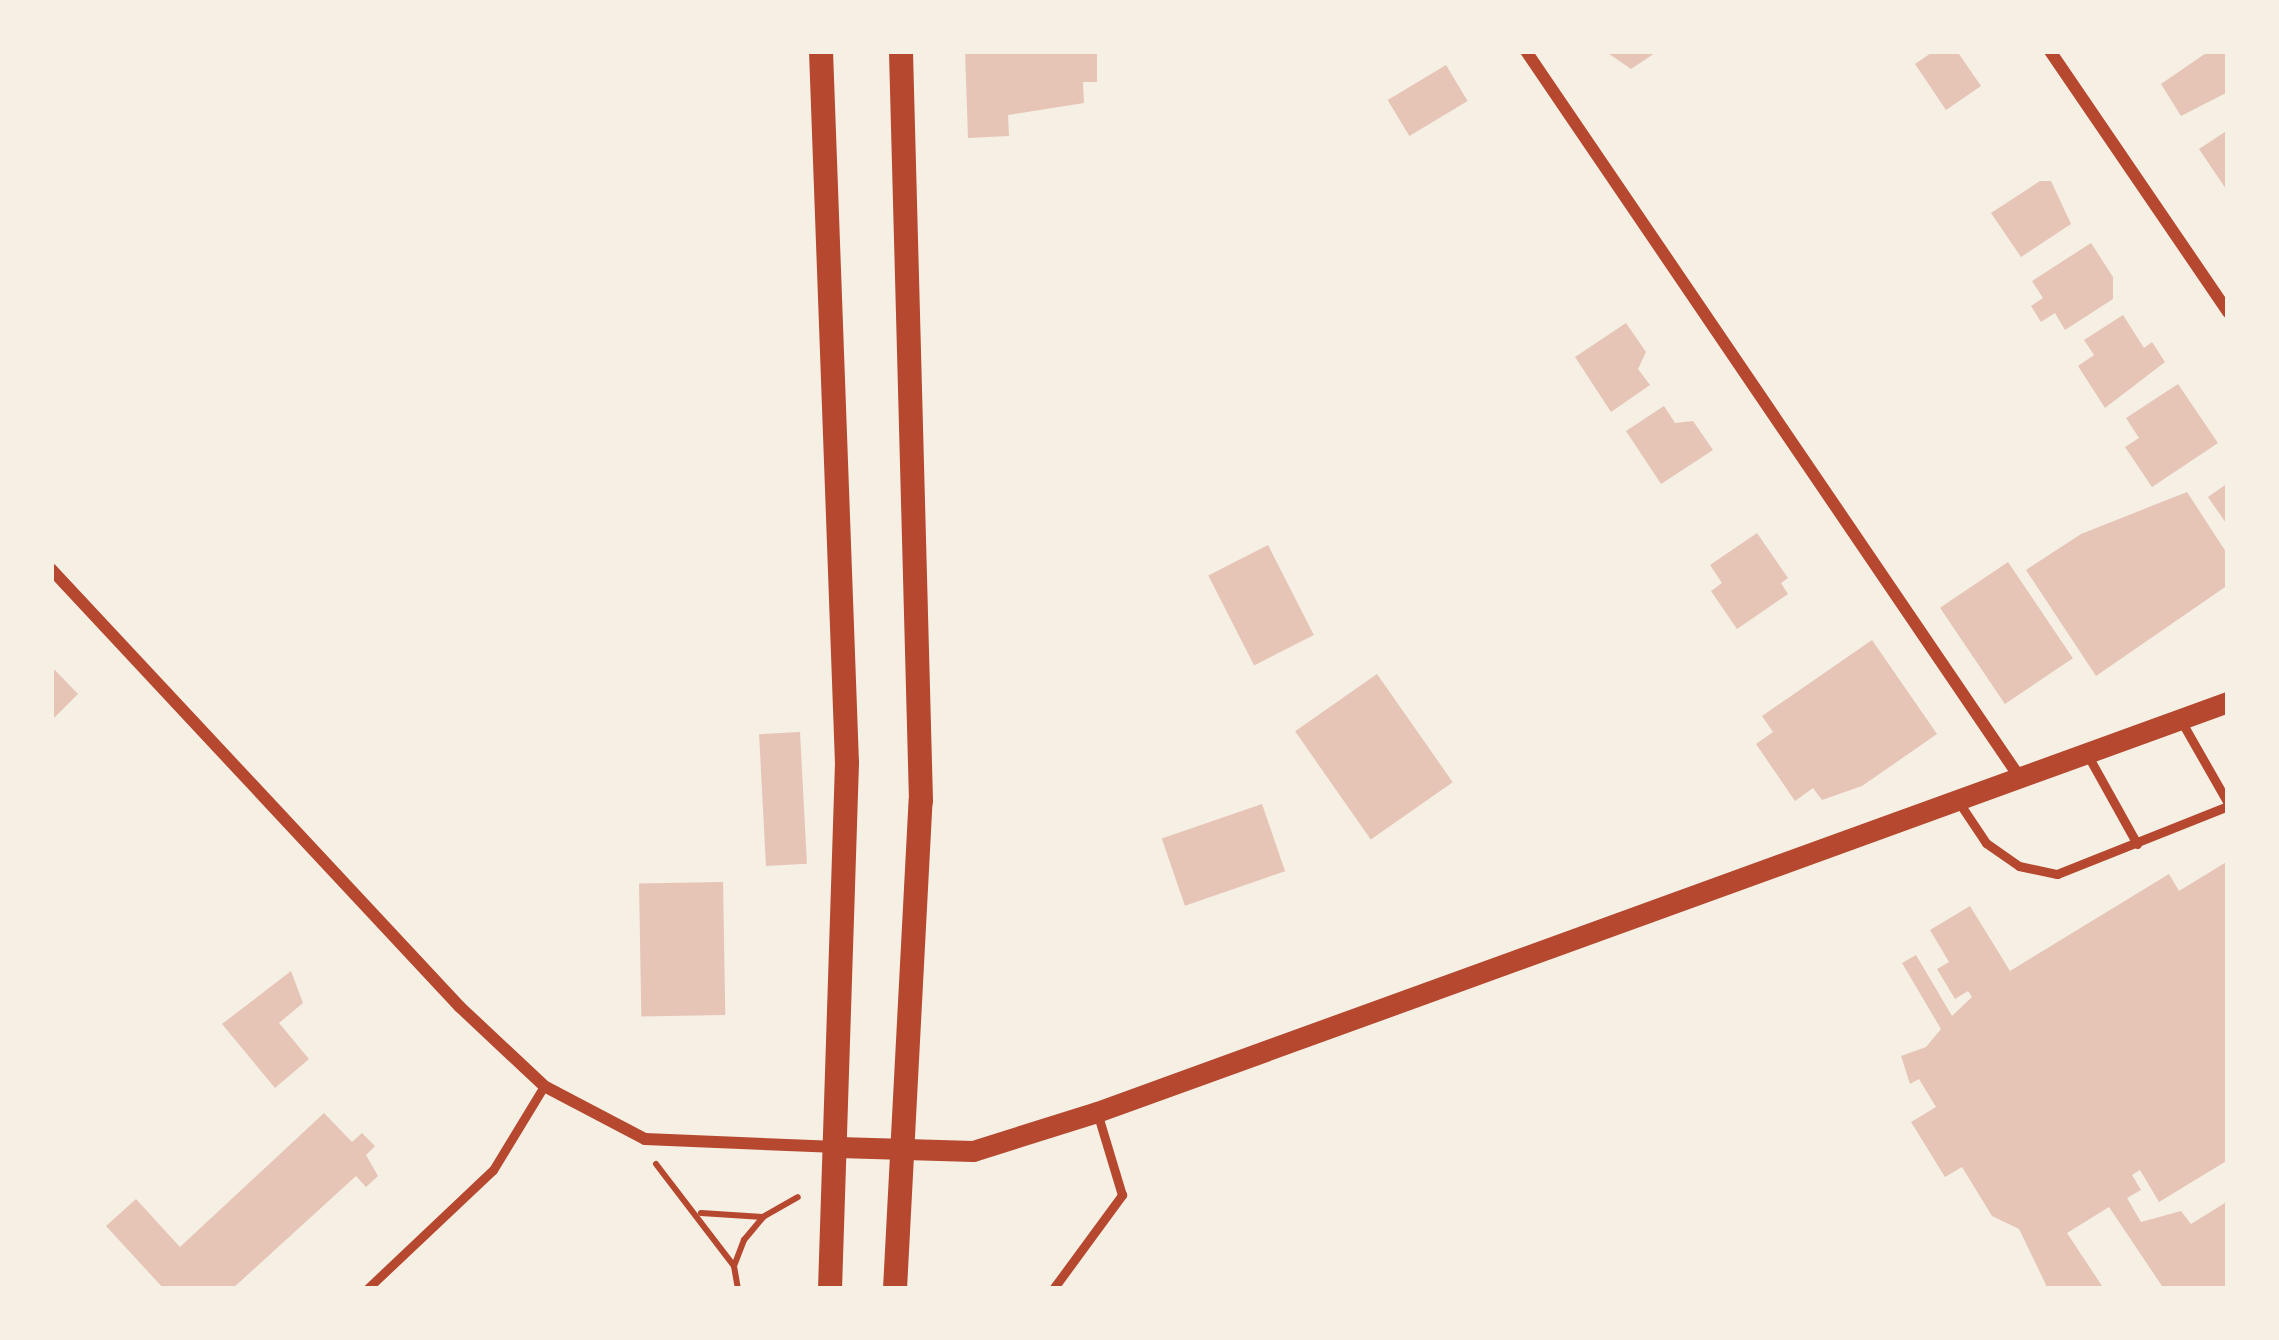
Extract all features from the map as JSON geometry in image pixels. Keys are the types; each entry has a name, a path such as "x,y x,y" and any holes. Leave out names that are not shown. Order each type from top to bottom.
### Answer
{"main road":[{"path":"821,51 847,763 830,1289"},
{"path":"895,1289 907,1152 921,800 901,51"}],"street":[{"path":"1526,51 2018,775"},
{"path":"2050,51 2228,312"},
{"path":"51,569 460,1007 544,1086 645,1139 974,1151 1097,1112 2228,702"}],"lane":[{"path":"1957,799 1985,843 2019,866 2057,874 2228,805 2180,719"},
{"path":"2086,752 2137,844"},
{"path":"368,1289 493,1170 544,1086"},
{"path":"1053,1289 1122,1195 1097,1112"}],"path":[{"path":"645,1139 658,1169 699,1212 734,1266 738,1289"},
{"path":"734,1266 763,1217 798,1197"},
{"path":"699,1212 763,1217"}],"building":[{"path":"965,51 1097,51 1097,82 1083,82 1084,103 1008,115 1009,136 968,138"},
{"path":"1605,51 1658,51 1631,69"},
{"path":"1934,51 1957,51 1981,86 1946,110 1915,64"},
{"path":"2209,51 2228,51 2228,92 2181,116 2161,84"},
{"path":"1446,65 1468,101 1409,136 1388,100"},
{"path":"2228,130 2228,192 2199,149"},
{"path":"2040,181 2051,181 2071,224 2021,257 1991,213"},
{"path":"2091,243 2113,277 2113,299 2065,330 2055,313 2041,322 2031,306 2043,298 2032,281"},
{"path":"2123,315 2144,348 2152,342 2165,362 2105,408 2078,366 2094,355 2084,340"},
{"path":"1626,323 1646,352 1638,369 1650,385 1611,412 1575,357"},
{"path":"2178,384 2218,443 2152,487 2125,447 2139,438 2126,418"},
{"path":"1664,406 1675,423 1693,421 1713,450 1661,484 1626,431"},
{"path":"2228,483 2228,526 2208,497"},
{"path":"2187,492 2228,555 2228,585 2096,676 2026,570 2081,534"},
{"path":"1757,533 1788,578 1781,583 1788,594 1737,629 1711,591 1722,583 1710,565"},
{"path":"1268,545 1314,635 1254,665 1208,575"},
{"path":"2008,562 2073,658 2005,704 1940,608"},
{"path":"1872,640 1937,734 1862,786 1822,800 1813,788 1795,801 1756,744 1773,732 1762,716"},
{"path":"51,666 78,694 51,721"},
{"path":"1377,674 1453,782 1371,839 1295,731"},
{"path":"800,732 807,864 766,866 759,734"},
{"path":"1262,804 1285,871 1185,906 1162,839"},
{"path":"2228,861 2228,1160 2159,1202 2140,1170 2132,1175 2141,1190 2127,1198 2141,1222 2181,1211 2191,1224 2228,1201 2228,1289 2164,1289 2109,1207 2067,1233 2104,1289 2048,1289 2019,1229 1992,1216 1962,1167 1945,1177 1911,1122 1936,1107 1919,1079 1910,1084 1901,1056 1926,1047 1941,1029 1902,963 1916,955 1952,1016 1972,997 1968,991 1955,999 1937,969 1949,962 1930,930 1970,906 2010,971 2169,874 2179,891"},
{"path":"723,882 725,1015 641,1016 639,883"},
{"path":"291,971 303,1003 279,1023 309,1059 275,1088 222,1024"},
{"path":"324,1113 352,1142 362,1133 375,1146 366,1155 378,1176 366,1187 356,1176 232,1289 164,1289 106,1226 136,1199 180,1247"}]}
